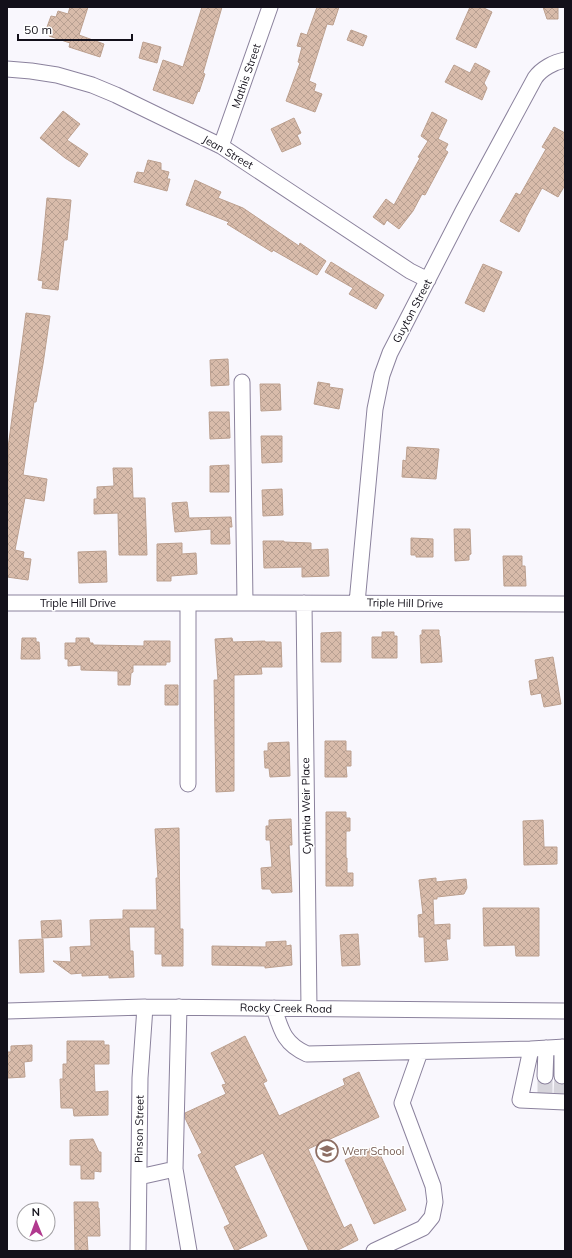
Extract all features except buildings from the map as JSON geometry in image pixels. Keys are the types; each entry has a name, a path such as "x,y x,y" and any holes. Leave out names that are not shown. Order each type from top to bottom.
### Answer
{"street":[{"name":"Mathis Street","path":"221,146 270,7"},
{"name":"Guyton Street","path":"358,603 375,409 382,375 390,353 463,211 535,78 545,68 565,60"},
{"name":"Jean Street","path":"7,70 31,71 57,75 92,85 116,95 221,146 410,271 428,280"},
{"path":"242,382 245,602"},
{"name":"Triple Hill Drive","path":"7,603 245,602 565,604"},
{"path":"188,603 188,784"},
{"name":"Cynthia Weir Place","path":"304,603 309,1008"},
{"name":"Pinson Street","path":"138,1251 140,1078 145,1007"},
{"path":"179,1007 175,1169 189,1251"},
{"name":"Rocky Creek Road","path":"7,1011 179,1007 565,1011"},
{"path":"274,1008 281,1030 287,1041 296,1050 307,1054 538,1049 564,1047 562,1076"},
{"path":"538,1049 545,1076"},
{"path":"538,1049 520,1100 545,1097 563,1099"},
{"path":"374,1251 423,1228 432,1217 435,1202 433,1186 402,1104 420,1052"},
{"path":"139,1177 175,1169"}],"tunnel":[{"path":"545,1076 545,1093"},
{"path":"561,1094 562,1076"}],"place":[{"name":"Werr School","path":"327,1151"}]}
